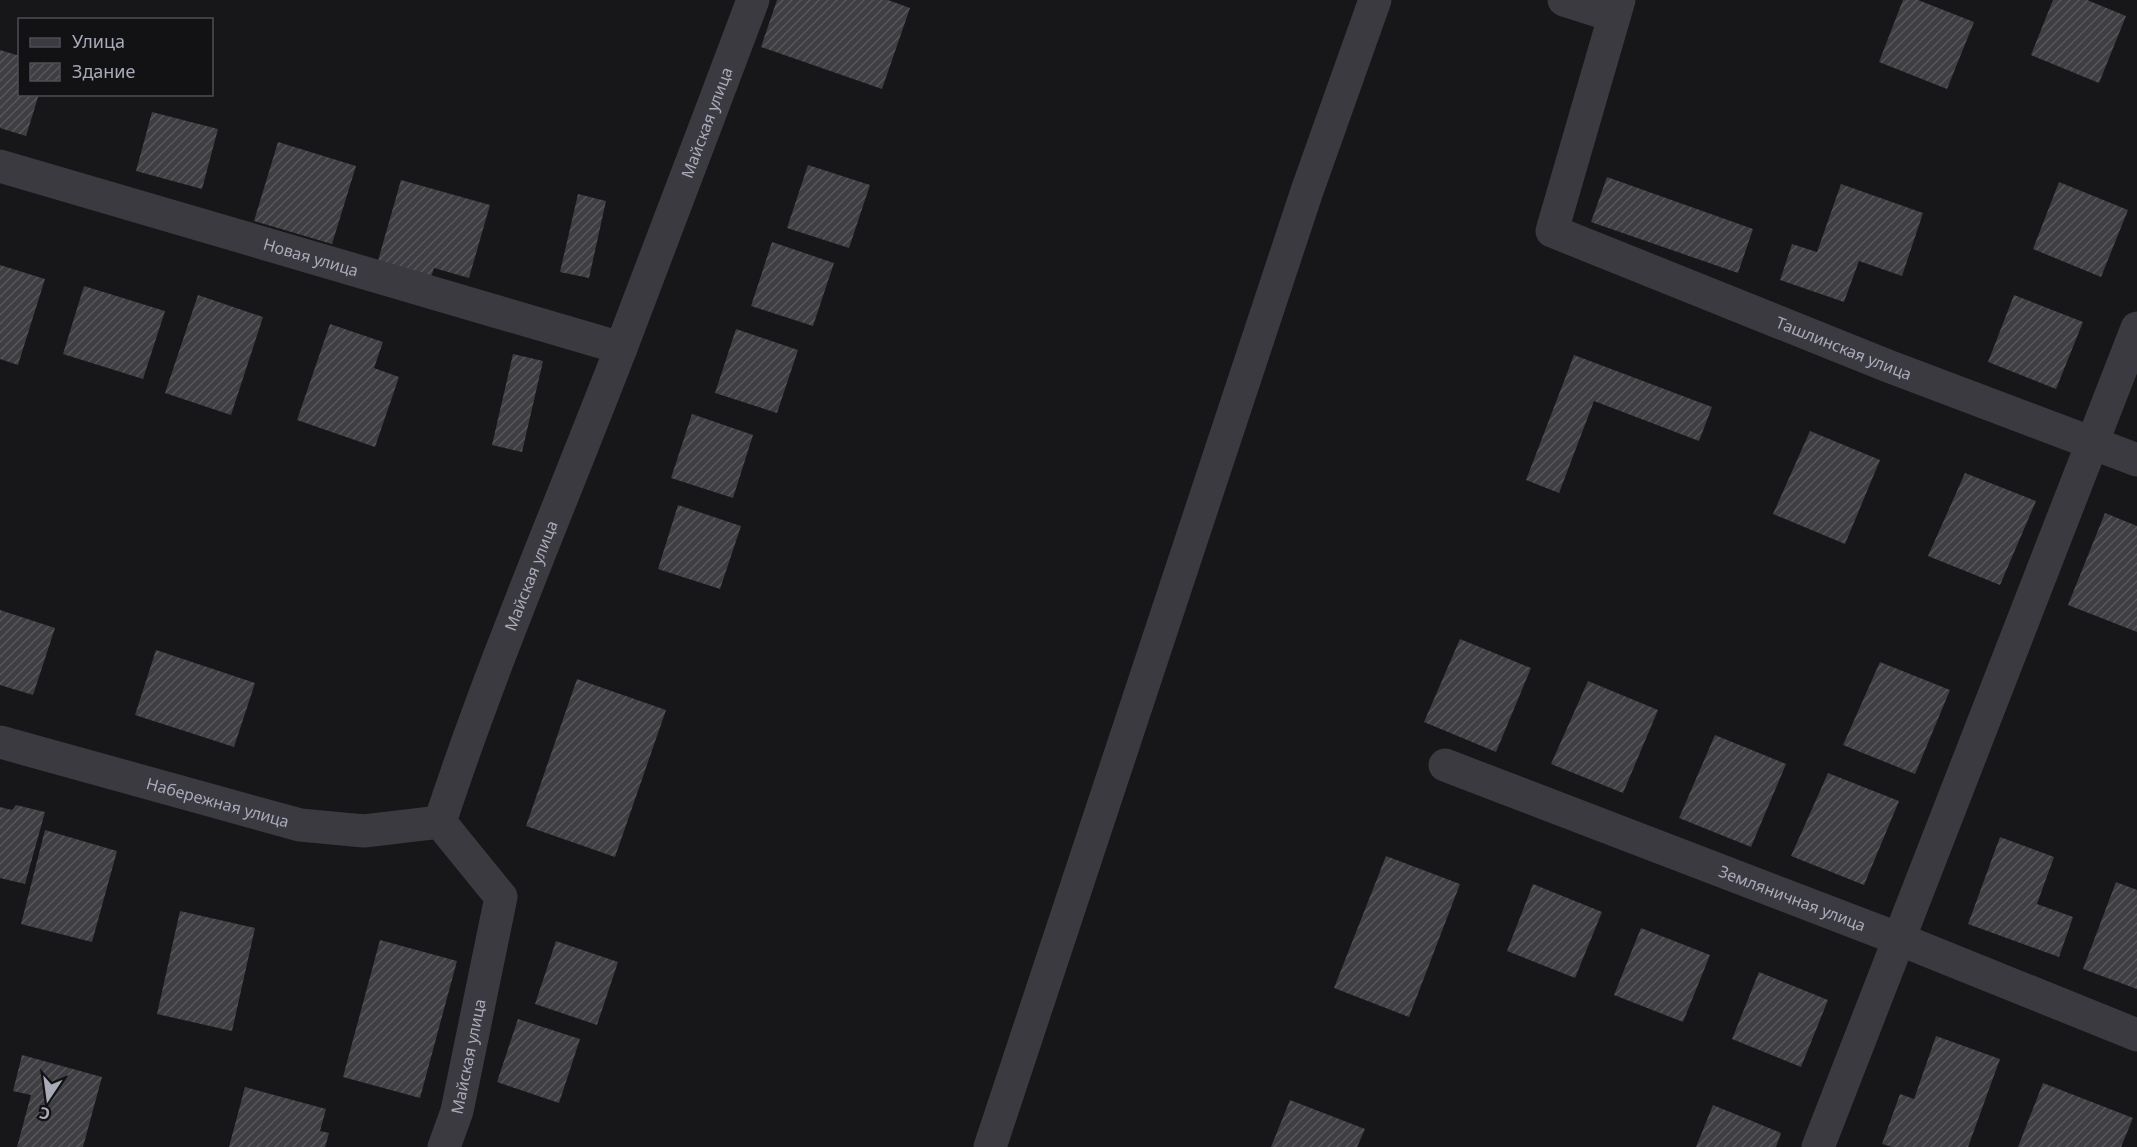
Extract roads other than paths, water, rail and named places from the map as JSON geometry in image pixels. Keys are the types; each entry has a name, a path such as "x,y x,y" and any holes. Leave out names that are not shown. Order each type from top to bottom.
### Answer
{"street":[{"name":"Майская улица","path":"444,1147 457,1111 501,897 440,822 460,760 519,603 621,348 753,0"},
{"path":"990,1147 1307,192 1375,0"},
{"path":"1564,0 1617,8"},
{"name":"Ташлинская улица","path":"1617,8 1552,231 1888,366 2137,460"},
{"name":"Новая улица","path":"0,166 621,348"},
{"path":"1818,1147 2137,328"},
{"name":"Набережная улица","path":"0,742 300,825 364,831 440,822"},
{"name":"Земляничная улица","path":"1445,765 1899,939 2137,1035"}]}
